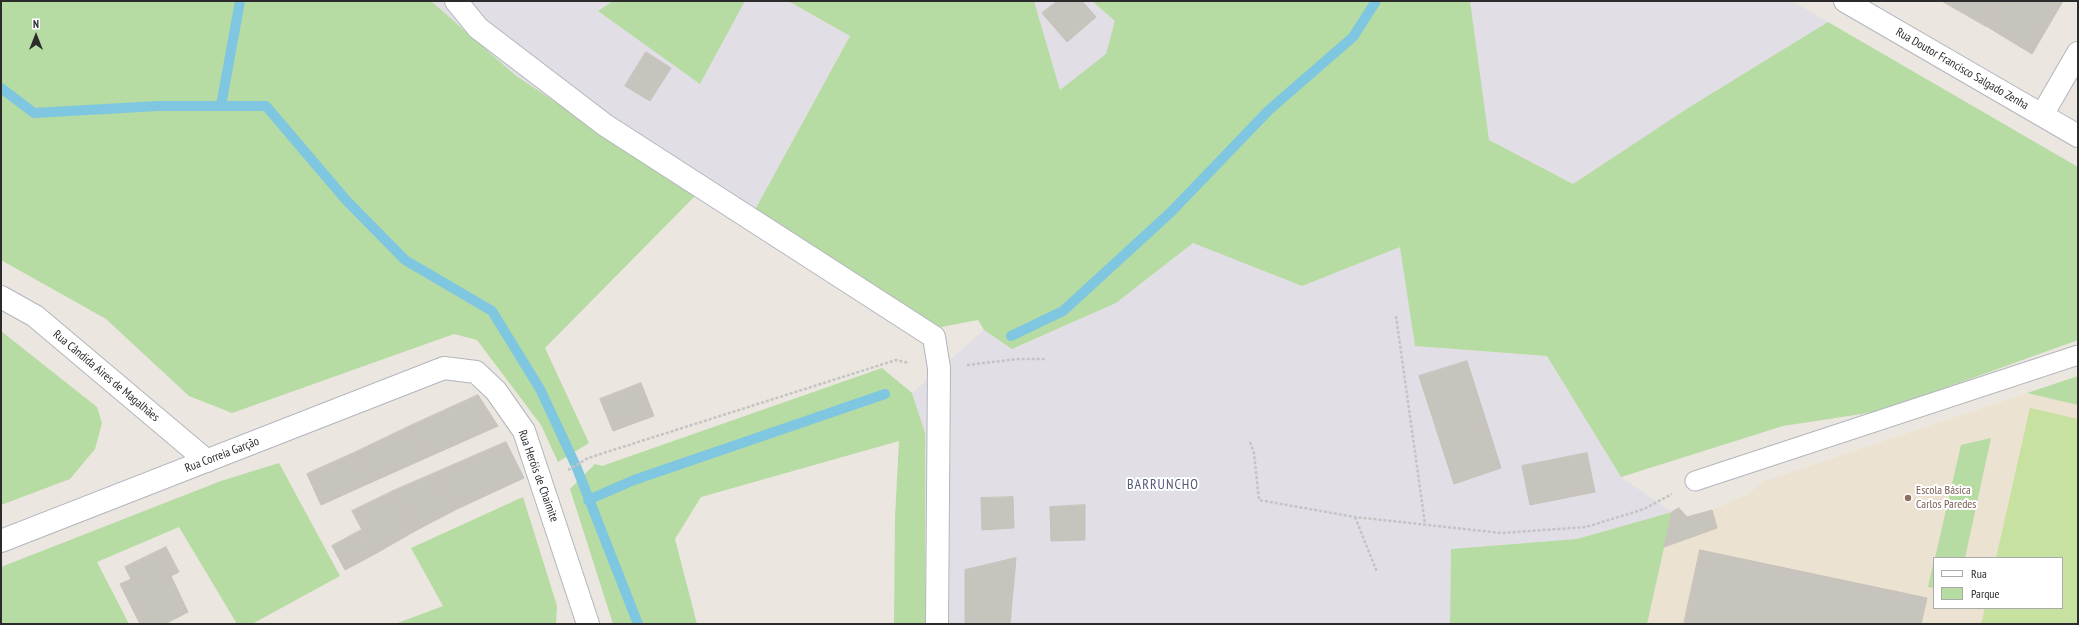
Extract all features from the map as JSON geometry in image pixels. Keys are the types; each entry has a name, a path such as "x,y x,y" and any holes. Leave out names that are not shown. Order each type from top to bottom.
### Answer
{"street":[{"path":"456,1 478,28 605,125 934,337 939,368 937,624"},
{"name":"Rua Doutor Francisco Salgado Zenha","path":"1845,1 2078,136"},
{"path":"2042,115 2078,53"},
{"name":"Rua Cândida Aires de Magalhães","path":"1,297 35,316 207,461"},
{"name":"Rua Correia Garção","path":"1,541 444,368"},
{"name":"Rua Heróis de Chaimite","path":"444,368 476,372 496,391 524,431 588,624"}],"lane":[{"path":"1695,481 2078,355"}],"path":[{"path":"1396,316 1425,524"},
{"path":"564,472 588,458 896,360 939,368 1018,359 1045,359"},
{"path":"1250,442 1254,453 1259,500 1355,517 1502,533 1586,527 1644,509 1695,481"},
{"path":"1355,517 1377,572"}],"shaded area":[{"path":"431,1 621,1 700,84 745,1 788,1 850,36 745,228 515,75"},
{"path":"1034,1 1092,1 1116,21 1106,55 1060,91"},
{"path":"1470,1 1792,1 1828,22 1688,108 1573,184 1488,140"},
{"path":"1193,243 1302,286 1401,246 1415,346 1547,356 1621,477 1672,512 1577,539 1451,549 1450,624 925,624 925,433 912,393 984,330 1013,349 1116,303"},
{"name":"Escola Básica Carlos Paredes","path":"2078,376 2078,624 1647,624 1672,512 1679,508 1687,517 1712,510 1750,493 1762,482"}],"green space":[{"path":"1,1 431,1 515,75 695,196 545,348 589,443 558,462 541,425 477,340 454,334 232,413 189,396 106,319 1,260"},
{"path":"613,1 745,1 700,84 598,11"},
{"path":"788,1 1034,1 1060,90 1106,54 1115,21 1092,1 1470,1 1489,140 1573,184 1688,108 1828,22 2078,167 2078,340 1881,411 1783,426 1621,477 1547,356 1415,346 1400,247 1302,286 1193,243 1116,303 1012,349 984,330 978,320 910,333 745,228 850,36"},
{"path":"1,331 97,407 102,423 95,449 70,479 1,505"},
{"path":"882,368 912,393 925,433 925,624 894,624 895,517 899,441 701,497 675,539 697,624 613,624 570,489 595,464 602,466"},
{"path":"2078,376 2078,405 2027,393"},
{"path":"2030,408 2078,419 2078,624 1981,624 1985,609 2063,609 2063,557 1996,557"},
{"path":"1991,438 1965,557 1935,557 1961,445"},
{"path":"279,463 340,576 252,624 237,624 179,527 97,562 129,624 1,624 1,567 221,481"},
{"path":"523,497 557,606 556,624 395,624 443,606 411,548"},
{"path":"1672,512 1647,624 1450,624 1451,549 1577,539"},
{"path":"1933,564 1933,588 1928,587"}],"building":[{"path":"1058,1 1082,1 1096,17 1067,42 1042,13"},
{"path":"1942,1 2001,1 1986,26"},
{"path":"2001,1 2063,1 2032,54 1986,26"},
{"path":"646,52 671,68 650,101 625,86"},
{"path":"1467,361 1501,468 1454,484 1419,376"},
{"path":"641,383 654,416 613,431 600,399"},
{"path":"478,395 498,426 426,458 410,426"},
{"path":"410,426 426,458 372,482 358,451"},
{"path":"506,442 524,478 457,509 437,472"},
{"path":"358,451 372,482 321,505 307,474"},
{"path":"1587,453 1595,492 1530,505 1522,466"},
{"path":"437,472 457,509 415,531 393,491"},
{"path":"393,491 415,531 375,554 352,511"},
{"path":"1013,497 1014,528 982,530 981,498"},
{"path":"1085,505 1085,540 1051,541 1050,507"},
{"path":"1679,508 1687,517 1712,510 1717,528 1664,547 1672,512"},
{"path":"361,530 375,554 345,570 332,546"},
{"path":"166,547 179,572 171,576 188,612 165,624 140,624 120,584 131,579 125,567"},
{"path":"1700,550 1927,598 1921,624 1684,624"},
{"path":"1016,558 1010,624 965,624 965,570"}],"waterway":[{"path":"221,106 240,1"},
{"path":"1011,336 1063,311 1171,212 1269,110 1353,37 1376,1"},
{"path":"1,88 34,113 158,106 266,106 346,200 405,260 492,311 540,389 576,466 638,624"},
{"path":"588,500 634,480 885,394"}],"place":[{"name":"Escola Básica Carlos Paredes","path":"1908,498"}],"district":[{"name":"BARRUNCHO","path":"1163,485"}]}
